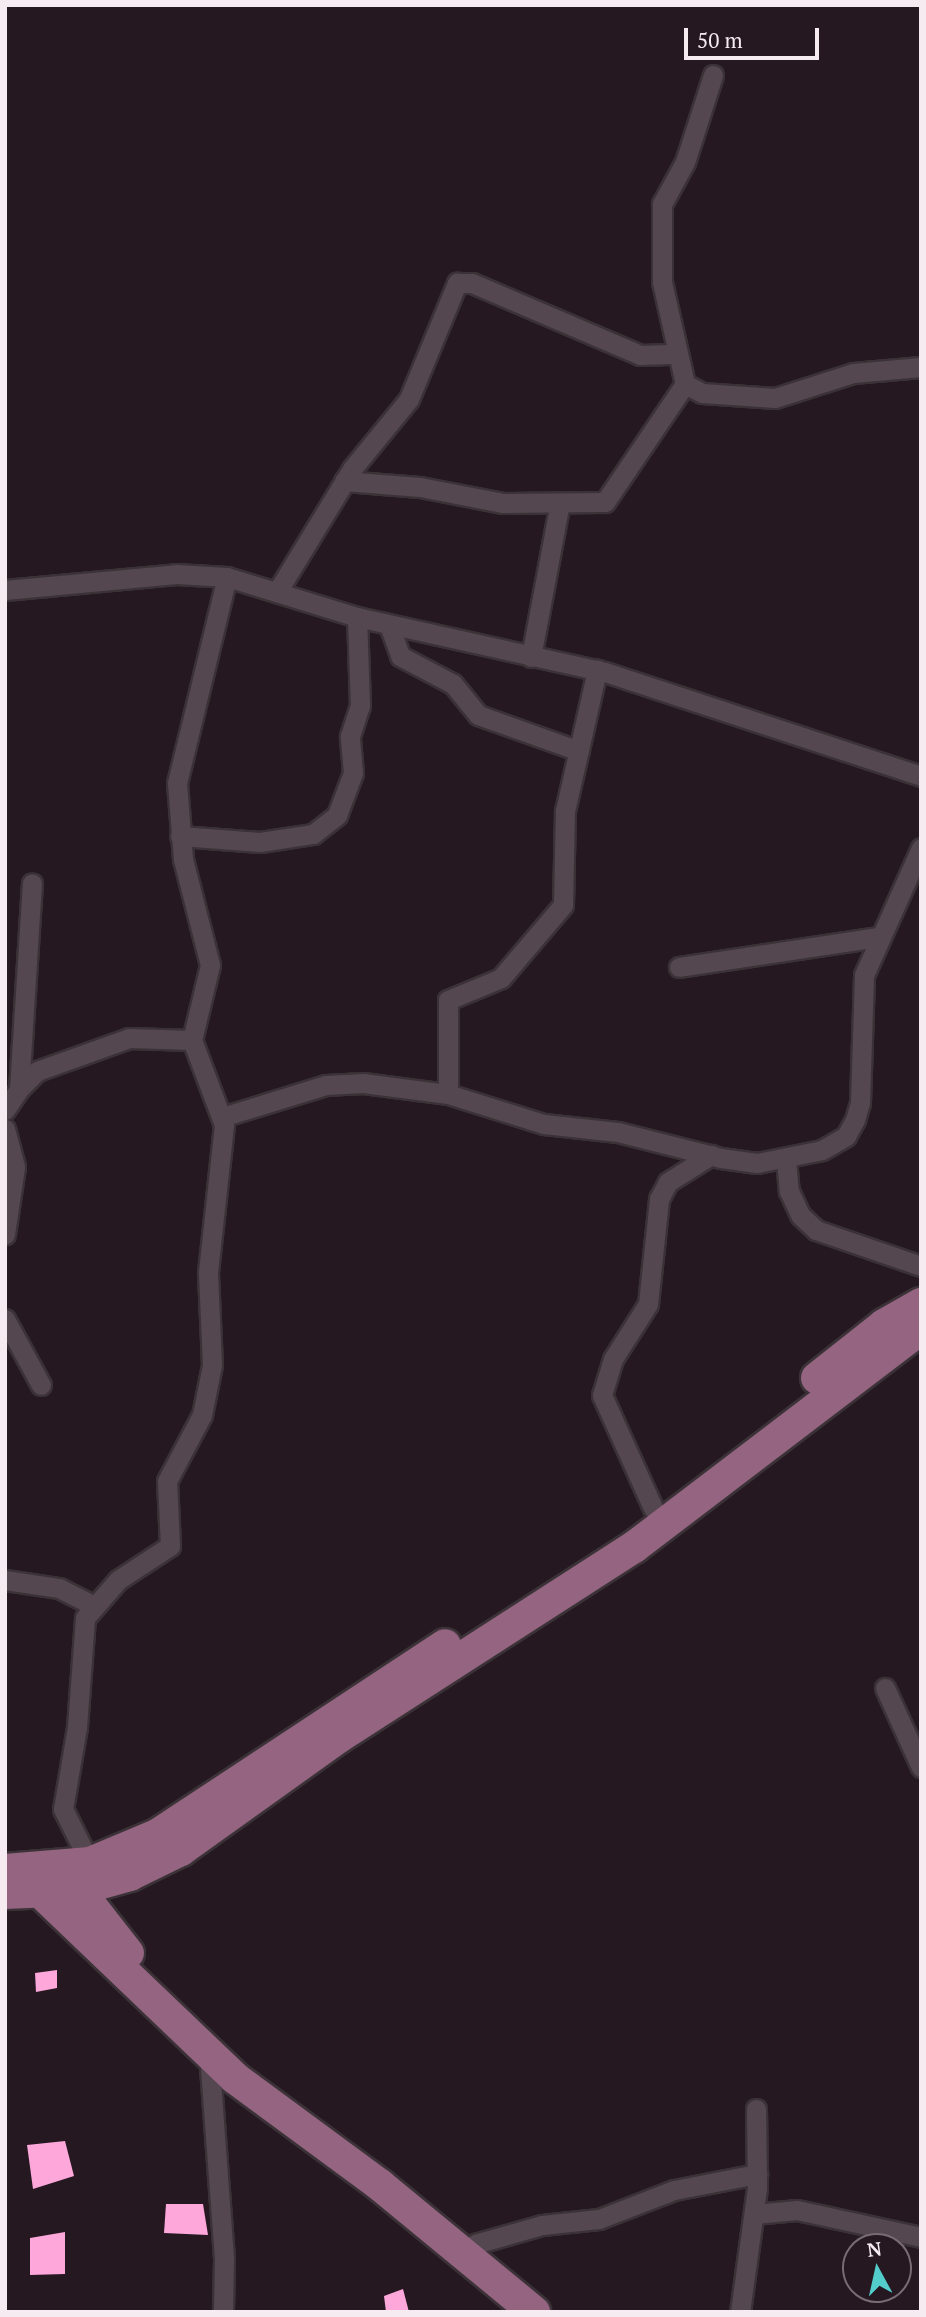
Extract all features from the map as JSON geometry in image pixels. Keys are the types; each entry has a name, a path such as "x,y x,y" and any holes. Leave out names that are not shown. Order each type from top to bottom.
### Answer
{"main road":[{"path":"76,1874 157,1835 653,1508 884,1325 921,1304"},
{"path":"18,1881 76,1874 130,1875 181,1850 339,1737 634,1547 921,1328"},
{"path":"76,1874 172,2002 234,2057 475,2244 558,2312"},
{"path":"18,1881 209,2054 534,2312"}],"street":[{"path":"713,75 685,162 662,204 662,282 676,354 685,384 702,393 775,398 853,373 921,367"},
{"path":"277,592 344,481 409,399 457,283 471,283 640,355 676,354"},
{"path":"344,481 559,507 584,507 611,498 685,384"},
{"path":"531,657 559,507"},
{"path":"5,590 176,574 227,577 388,625 597,670 921,775"},
{"path":"76,1874 63,1809 77,1727 85,1618 92,1605 118,1580 170,1546 167,1481 202,1415 210,1387 208,1272 224,1150 222,1117 192,1040 210,965 180,836 177,783 227,577"},
{"path":"180,836 260,842 313,834 337,815 353,773 350,736 360,706 357,617"},
{"path":"388,625 400,656 453,684 478,715 579,751"},
{"path":"448,1094 448,1000 501,978 563,905 565,811 597,670"},
{"path":"222,1117 326,1085 448,1094 544,1124 618,1132 711,1155 757,1163 786,1159 839,1142 855,1120 864,975 878,937 921,848"},
{"path":"19,1089 32,883"},
{"path":"679,967 878,937"},
{"path":"5,1110 19,1089 37,1071 129,1038 192,1040"},
{"path":"5,1129 15,1167 5,1234"},
{"path":"653,1508 602,1395 613,1359 648,1304 659,1199 668,1182 711,1155"},
{"path":"786,1159 789,1191 800,1215 816,1230 921,1266"},
{"path":"5,1319 41,1385"},
{"path":"5,1580 59,1588 92,1605"},
{"path":"885,1688 921,1767"},
{"path":"209,2054 224,2259 223,2312"},
{"path":"740,2312 754,2214 757,2174 756,2109"},
{"path":"475,2244 542,2225 598,2219 674,2190 757,2174"},
{"path":"754,2214 797,2210 921,2236"}],"building":[{"path":"57,1970 57,1988 36,1992 35,1973"},
{"path":"65,2141 74,2176 33,2189 27,2145"},
{"path":"166,2204 203,2204 208,2235 164,2233"},
{"path":"65,2232 65,2274 30,2275 30,2238"},
{"path":"403,2289 409,2312 386,2312 384,2296"}]}
